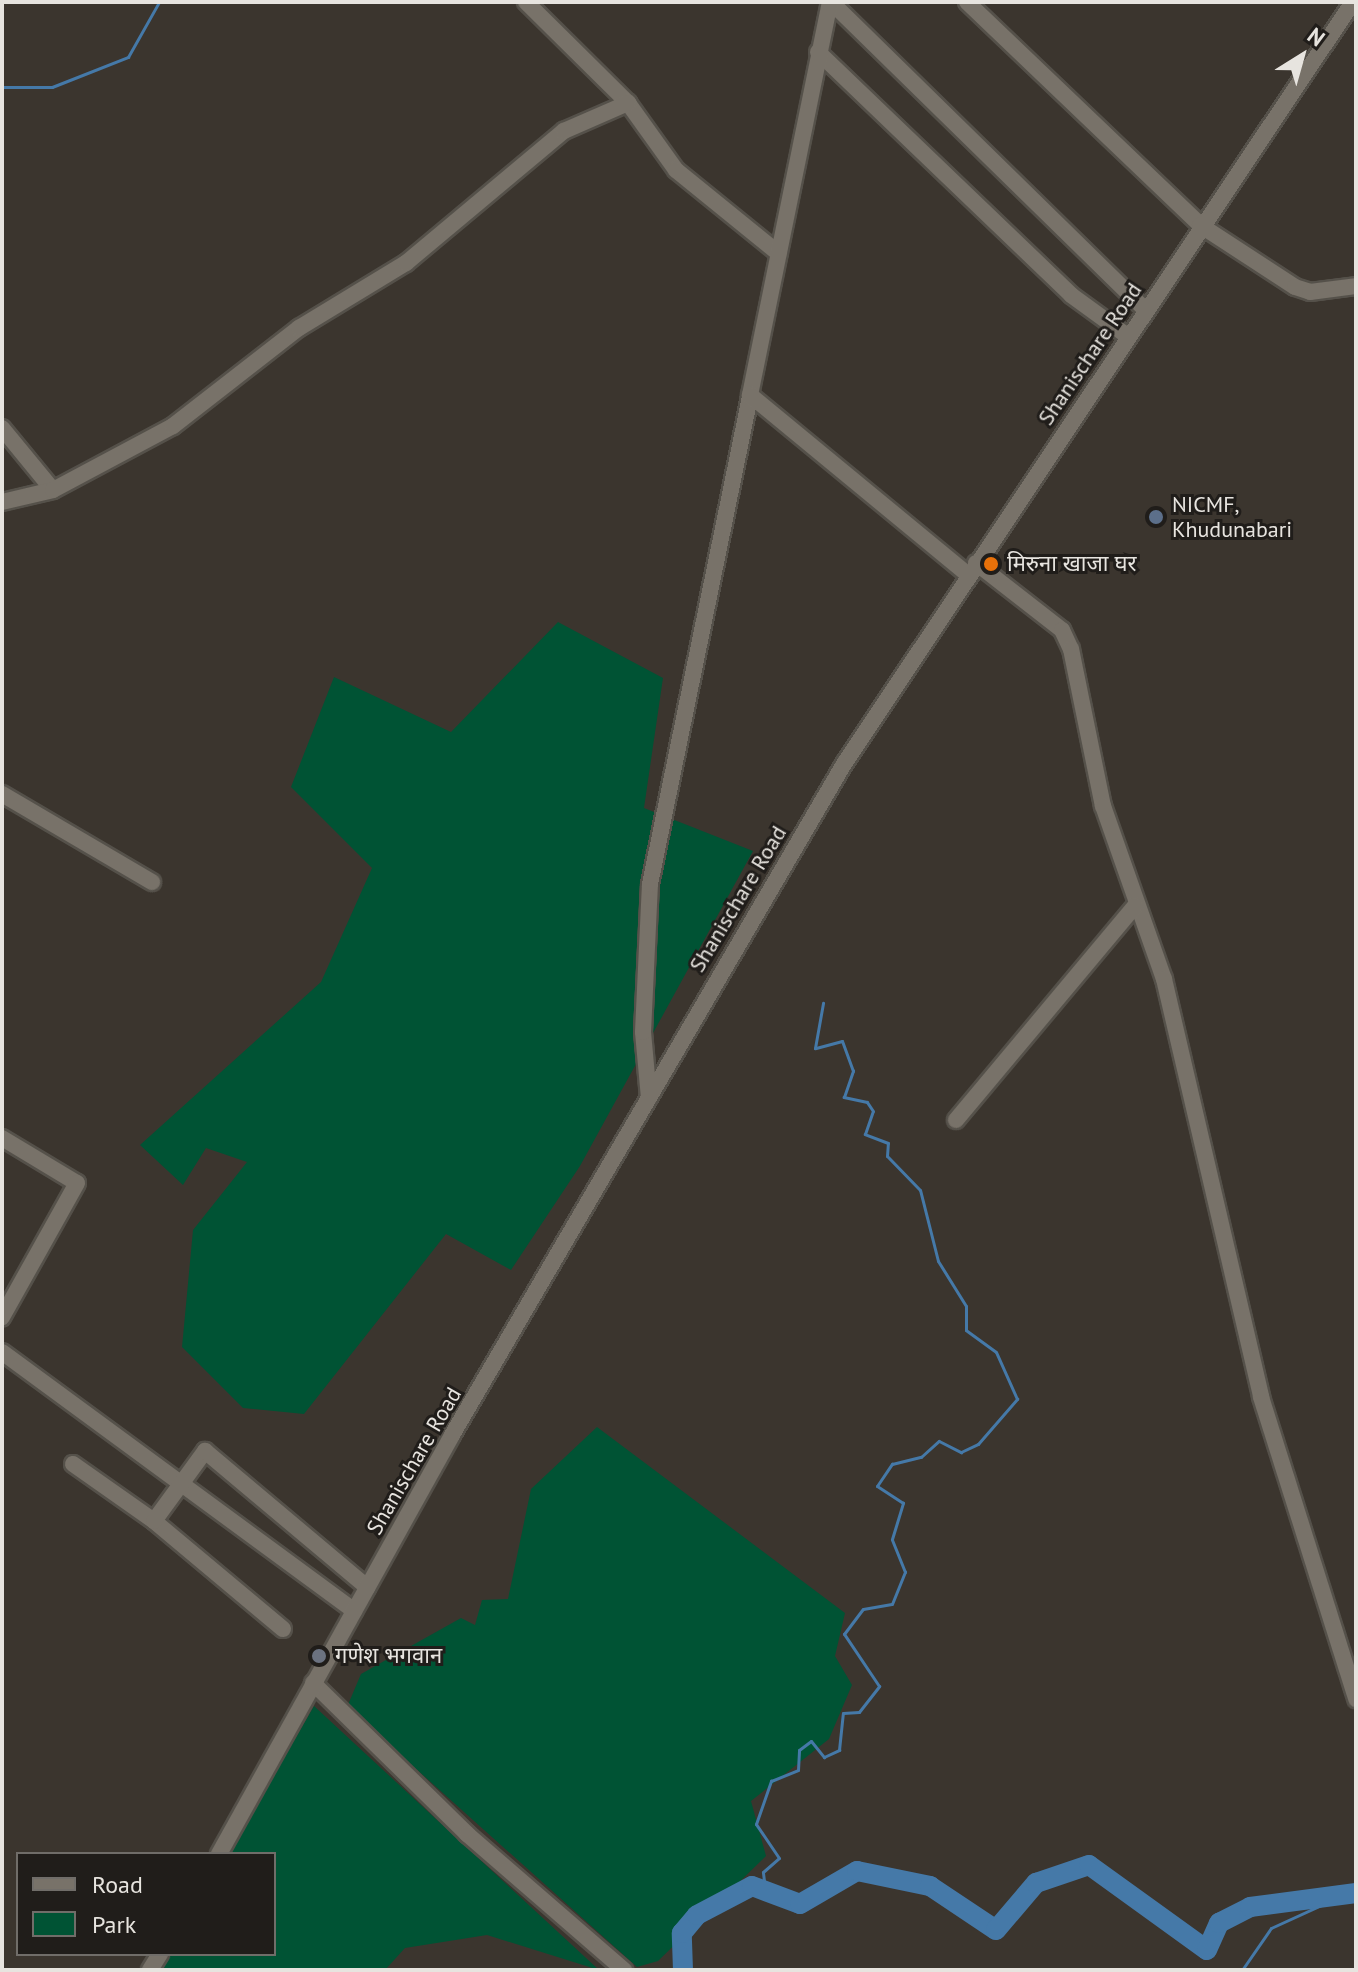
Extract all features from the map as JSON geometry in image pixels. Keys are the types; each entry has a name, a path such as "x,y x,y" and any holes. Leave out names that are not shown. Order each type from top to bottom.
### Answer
{"street":[{"path":"526,2 628,103 676,170 778,253"},
{"path":"649,1098 643,1003 650,884 830,2"},
{"path":"830,2 1145,310"},
{"path":"967,2 1200,225 1295,287 1310,292 1350,281 1356,286"},
{"name":"Shanischare Road","path":"220,1852 367,1587 844,764 1126,335 1353,2"},
{"path":"818,52 1071,295 1126,335"},
{"path":"2,502 53,490 173,426 299,328 406,263 564,131 628,103"},
{"path":"750,395 972,569 1062,630 1071,649 1103,806 1135,906 1164,979 1261,1397 1356,1699"},
{"path":"2,428 53,490"},
{"path":"2,794 152,882"},
{"path":"956,1120 1135,906"},
{"path":"2,1138 77,1183 2,1317"},
{"path":"2,1352 354,1611"},
{"path":"154,1521 205,1451 367,1587"},
{"path":"73,1464 154,1521 283,1629"},
{"path":"313,1683 467,1834 624,1970"}],"green space":[{"path":"558,622 663,678 644,808 753,851 580,1166 511,1270 446,1234 304,1414 243,1408 182,1347 193,1230 247,1162 206,1148 183,1185 140,1145 321,982 372,868 291,787 334,677 451,732"},
{"path":"597,1427 845,1613 835,1656 852,1685 829,1739 751,1801 766,1856 658,1961 637,1967 347,1707 361,1674 461,1618 475,1625 482,1600 508,1599 531,1489"},
{"path":"314,1706 599,1970 487,1935 405,1948 385,1970 161,1970 170,1956 276,1956 276,1852 230,1852"}],"waterway":[{"path":"2,87 52,87 128,57 159,2"},
{"path":"765,1889 763,1872 779,1858 756,1824 771,1781 798,1770 799,1750 811,1741 824,1757 839,1750 843,1713 859,1712 879,1686 844,1634 863,1609 892,1604 905,1572 892,1539 903,1503 877,1486 892,1464 921,1457 939,1441 961,1452 978,1444 1017,1399 996,1352 966,1330 966,1306 938,1261 920,1190 887,1156 888,1143 865,1134 873,1111 867,1102 844,1097 853,1071 842,1041 815,1048 823,1003"},
{"path":"683,1970 682,1933 697,1915 752,1886 800,1904 857,1871 930,1886 996,1930 1036,1883 1089,1865 1207,1950 1219,1923 1250,1907 1356,1893"},
{"path":"1242,1970 1271,1928 1343,1895"}],"place":[{"name":"NICMF, Khudunabari","path":"1156,517"},
{"name":"मिरुना खाजा घर","path":"991,564"},
{"name":"गणेश भगवान","path":"319,1656"}]}
